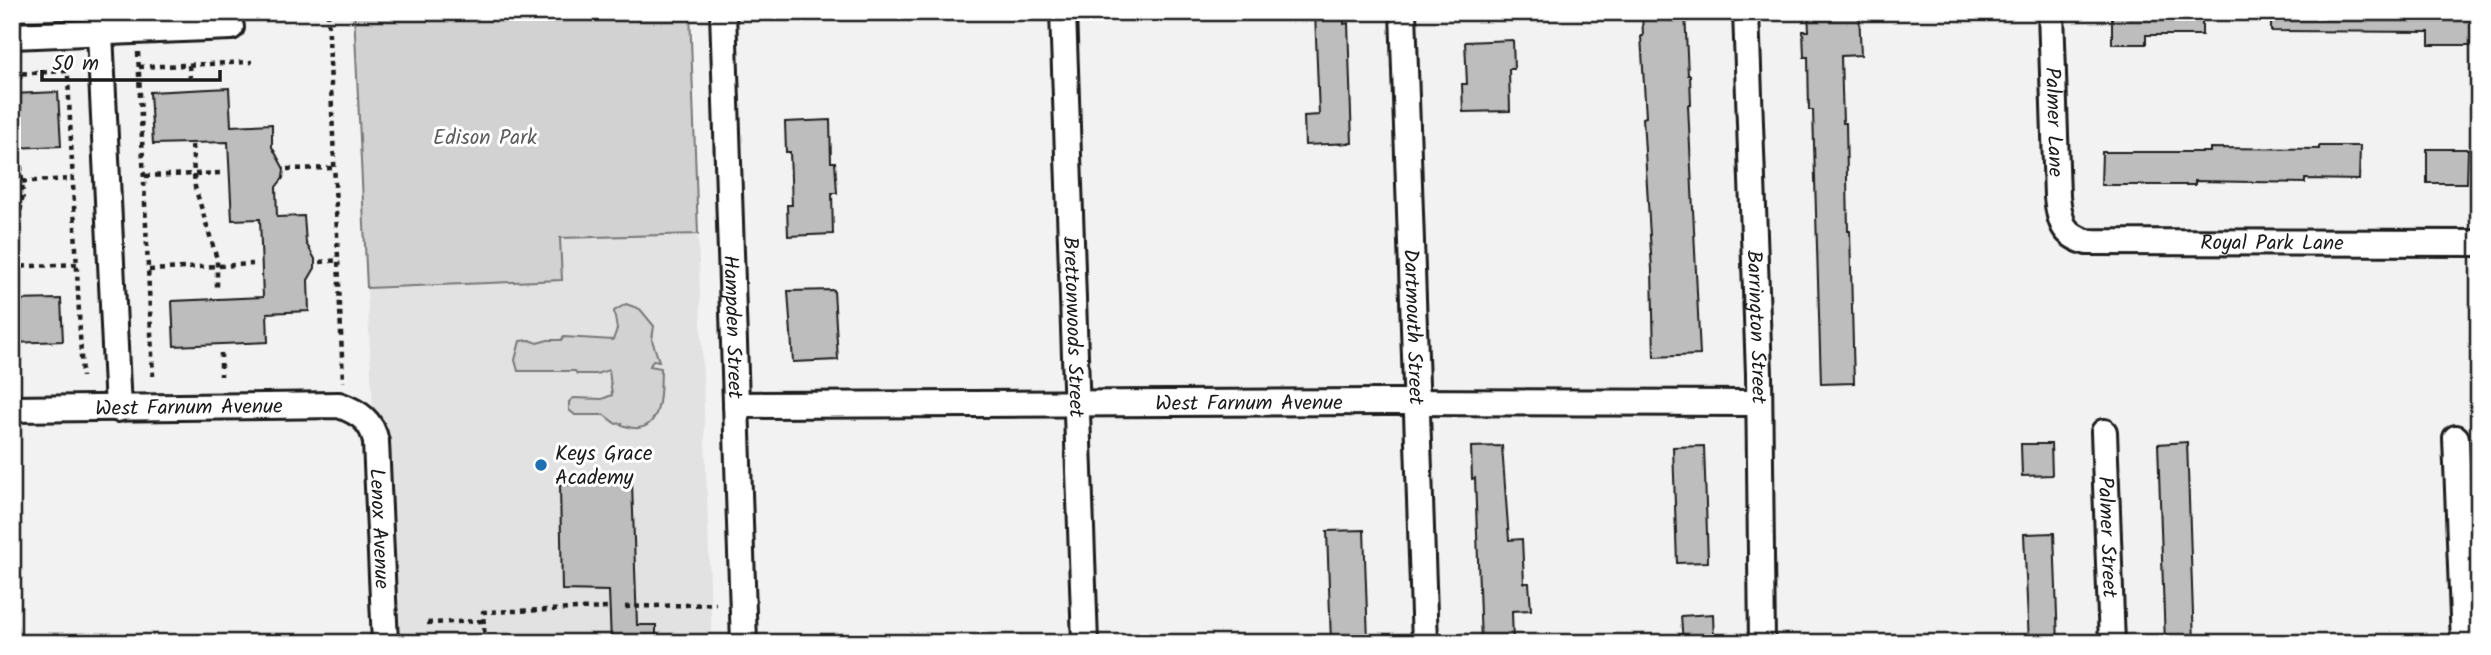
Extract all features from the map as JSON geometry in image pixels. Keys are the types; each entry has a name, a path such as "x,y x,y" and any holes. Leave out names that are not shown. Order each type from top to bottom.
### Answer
{"street":[{"name":"Hampden Street","path":"723,12 744,643"},
{"name":"Brettonwoods Street","path":"1063,12 1085,643"},
{"name":"Dartmouth Street","path":"1403,12 1425,643"},
{"name":"Barrington Street","path":"1746,12 1759,403 1762,643"},
{"name":"Palmer Lane","path":"2051,12 2057,197 2059,213 2067,232"},
{"path":"100,22 118,409"},
{"path":"12,36 100,22 231,27"},
{"name":"Royal Park Lane","path":"2067,232 2075,239 2087,242 2479,243"},
{"name":"West Farnum Avenue","path":"736,405 1759,403"},
{"name":"West Farnum Avenue","path":"12,409 339,405 357,411 362,416"},
{"name":"Lenox Avenue","path":"362,416 376,442 385,643"},
{"name":"Palmer Street","path":"2104,432 2112,643"},
{"path":"2456,438 2464,643"}],"path":[{"path":"328,12 344,391"},
{"path":"138,42 153,376"},
{"path":"67,45 82,377"},
{"path":"139,67 251,62"},
{"path":"189,65 190,78"},
{"path":"12,74 68,71"},
{"path":"20,74 20,82"},
{"path":"192,145 195,187 217,258 218,290"},
{"path":"12,260 23,195 20,156"},
{"path":"287,169 335,168"},
{"path":"144,176 221,173"},
{"path":"12,182 73,179"},
{"path":"320,262 340,260"},
{"path":"12,267 77,264"},
{"path":"149,270 253,264"},
{"path":"221,353 221,376"},
{"path":"16,354 17,378"},
{"path":"625,607 716,604"},
{"path":"485,643 483,612 610,608"},
{"path":"427,623 484,621"}],"shaded area":[{"name":"Keys Grace Academy","path":"698,234 712,643 384,643 367,288 562,280 560,238"}],"green space":[{"name":"Edison Park","path":"354,12 690,12 698,234 560,238 562,280 367,288"},
{"path":"626,304 640,309 654,326 652,340 659,361 653,360 650,366 661,368 659,404 652,420 646,426 632,428 621,425 622,423 616,424 604,415 575,415 569,410 569,402 573,398 602,399 612,395 609,370 596,374 577,374 575,371 518,371 515,360 520,341 530,340 537,343 561,340 564,337 613,340 617,329 614,311"}],"building":[{"path":"1315,12 1344,12 1344,24 1348,23 1352,143 1305,145 1304,116 1319,115"},
{"path":"1642,12 1685,12 1690,75 1691,105 1688,105 1700,355 1654,357 1643,118 1646,117"},
{"path":"1859,12 1861,55 1841,56 1843,123 1846,123 1854,383 1821,384 1813,110 1809,110 1808,57 1804,57 1803,31 1809,31 1808,13"},
{"path":"2112,12 2202,12 2202,35 2146,35 2146,44 2112,44"},
{"path":"2271,12 2473,12 2473,45 2429,45 2429,32 2271,31"},
{"path":"1513,40 1514,69 1509,69 1510,111 1463,112 1462,84 1467,84 1465,42"},
{"path":"229,88 231,126 272,124 272,147 284,169 283,178 276,187 277,217 304,216 306,243 315,259 315,268 308,280 309,311 267,313 268,342 174,346 172,301 263,297 260,219 232,220 228,142 153,144 150,92"},
{"path":"58,92 61,146 12,148 12,94"},
{"path":"830,120 831,162 835,162 837,193 832,193 833,234 788,236 787,205 792,205 790,152 786,152 785,122"},
{"path":"2319,146 2360,146 2359,180 2305,179 2305,183 2195,181 2195,185 2101,185 2102,152 2210,152 2210,148 2319,149"},
{"path":"2427,149 2468,149 2467,183 2427,183"},
{"path":"834,290 838,360 793,362 788,291"},
{"path":"61,299 63,341 12,343 12,300"},
{"path":"2187,442 2194,643 2165,643 2158,444"},
{"path":"2021,444 2051,444 2052,475 2022,476"},
{"path":"1502,446 1509,540 1522,539 1524,583 1529,583 1531,610 1512,611 1513,643 1481,643 1475,478 1472,479 1471,447"},
{"path":"1704,446 1708,562 1677,563 1673,447"},
{"path":"632,483 637,625 656,625 656,643 611,643 609,591 562,590 560,485"},
{"path":"1364,530 1368,641 1331,642 1327,531"},
{"path":"2054,533 2058,643 2029,643 2024,534"},
{"path":"1713,614 1714,643 1683,643 1681,616"}],"place":[{"name":"Keys Grace Academy","path":"541,465"}]}
